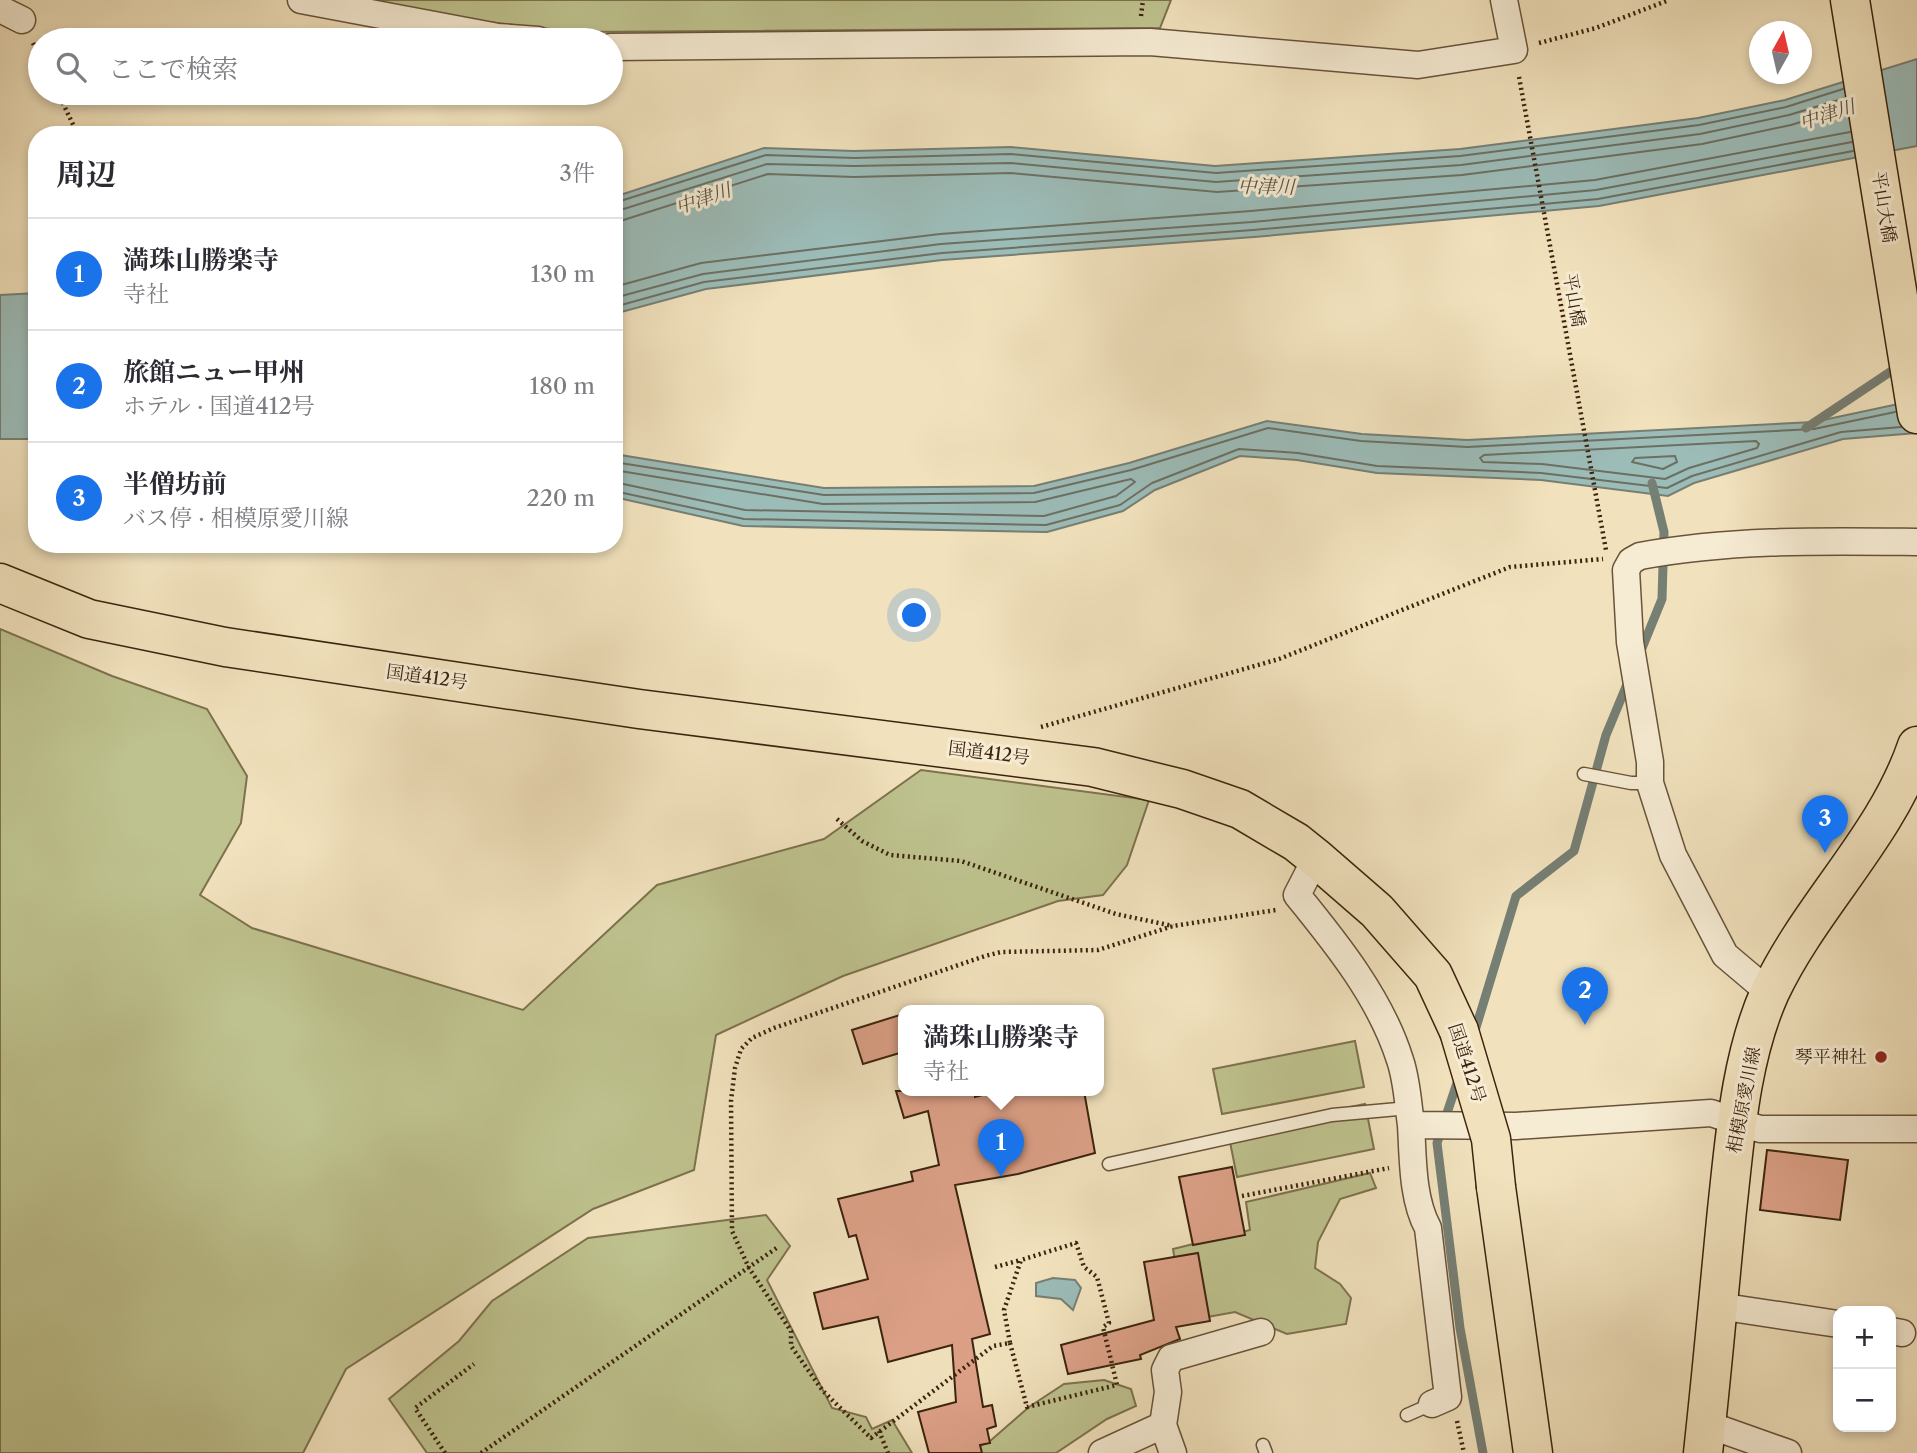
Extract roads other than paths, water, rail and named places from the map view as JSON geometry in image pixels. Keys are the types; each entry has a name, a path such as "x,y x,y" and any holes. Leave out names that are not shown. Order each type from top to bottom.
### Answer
{"main road":[{"name":"平山大橋","path":"1850,0 1917,414"},
{"name":"国道412号","path":"0,583 89,619 225,648 639,709 1093,767 1182,789 1240,808 1296,842 1377,911 1433,975 1459,1031 1491,1139 1533,1453"},
{"name":"相模原愛川線","path":"1704,1439 1737,1123 1747,1066 1770,993 1801,939 1895,798 1917,746"}],"street":[{"path":"301,0 450,28"},
{"path":"623,47 1150,42 1418,65 1514,50 1504,0"},
{"path":"1770,993 1725,955 1673,855 1650,783 1650,762 1630,642 1626,570 1631,561 1640,556 1681,548 1820,541 1917,542"},
{"path":"1317,858 1297,895 1326,930 1382,1017 1401,1061 1414,1119 1413,1163 1422,1216 1428,1228 1448,1397 1432,1404"},
{"path":"1414,1119 1516,1126 1711,1113 1760,1129 1917,1129"},
{"path":"1718,1306 1833,1323"},
{"path":"1173,1453 1163,1425 1168,1391 1165,1370 1171,1358 1261,1332"},
{"path":"1102,1453 1163,1425"},
{"path":"1704,1439 1788,1453"}],"lane":[{"path":"1584,774 1631,783 1650,783"},
{"path":"1109,1164 1332,1115 1414,1119"},
{"path":"1407,1415 1432,1404"}],"water":[{"name":"中津川","path":"1917,59 1917,146 1599,206 1254,237 942,260 706,289 623,312 623,194 764,148 854,151 1011,147 1215,166 1460,149 1698,118 1785,100"},
{"path":"28,293 28,439 0,439 0,295"},
{"path":"1917,400 1917,433 1843,439 1694,483 1668,496 1541,480 1377,473 1297,460 1240,456 1155,490 1123,511 1047,532 743,526 623,499 623,455 824,488 1034,486 1129,463 1267,421 1362,434 1467,440 1814,422"},
{"path":"1053,1278 1075,1280 1081,1288 1073,1310 1061,1299 1036,1296 1036,1283"}],"waterway":[{"path":"1806,428 1899,366"},
{"path":"1640,653 1662,599 1664,532 1652,483"},
{"path":"1474,1034 1516,896 1574,851 1606,735 1628,682"},
{"path":"1459,1077 1437,1143 1460,1328 1483,1453"}],"place":[{"name":"半僧坊前","path":"1825,853"},
{"name":"旅館ニュー甲州","path":"1585,1025"},
{"name":"琴平神社","path":"1881,1057"},
{"name":"満珠山勝楽寺","path":"1001,1177"}]}
